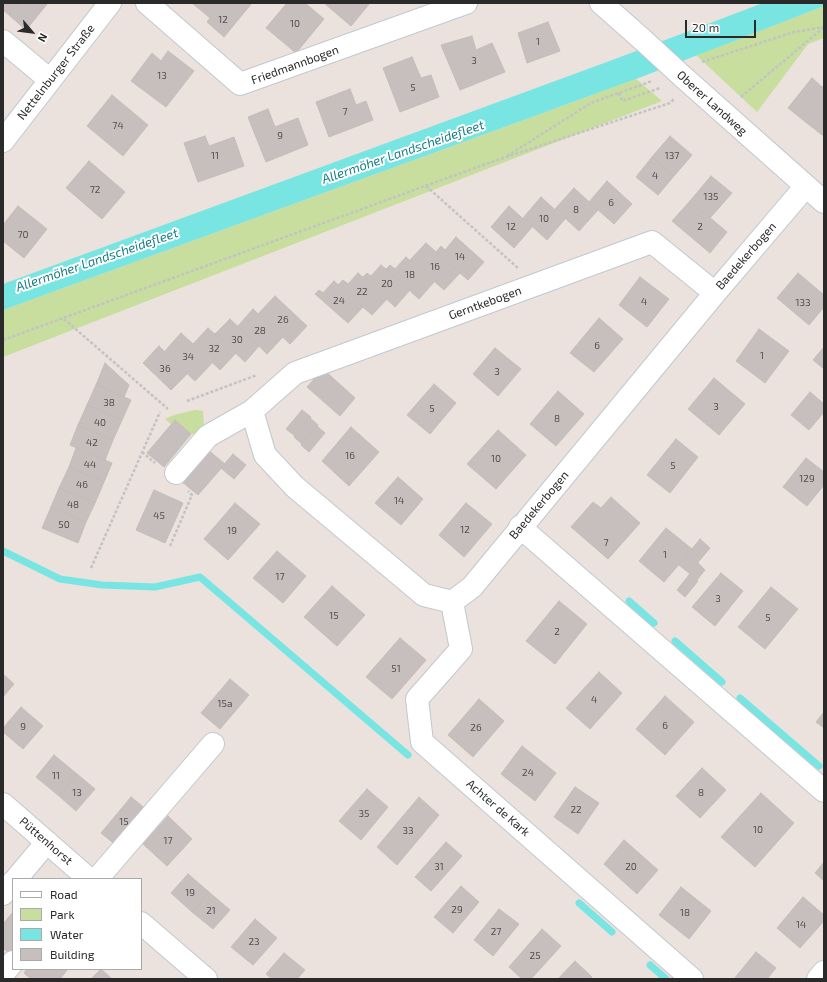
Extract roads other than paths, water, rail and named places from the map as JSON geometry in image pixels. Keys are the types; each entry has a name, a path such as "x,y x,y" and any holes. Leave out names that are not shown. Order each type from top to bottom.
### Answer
{"street":[{"name":"Nettelnburger Straße","path":"3,141 110,3"},
{"name":"Friedmannbogen","path":"147,3 240,84 466,3"},
{"name":"Oberer Landweg","path":"601,3 722,113 824,202"},
{"path":"3,40 50,80"},
{"name":"Baedekerbogen","path":"452,602 472,587 714,293 806,186"},
{"name":"Gerntkebogen","path":"176,473 208,436 252,411 295,373 652,242 714,293"},
{"path":"252,411 266,455 295,487 424,596 452,602"},
{"path":"520,527 824,791"},
{"name":"Achter de Kark","path":"452,602 461,649 417,699 422,742 692,979"},
{"path":"89,878 213,744"},
{"name":"Püttenhorst","path":"3,804 89,878"},
{"path":"17,878 47,842"},
{"path":"3,894 12,883"},
{"path":"142,924 206,979"},
{"path":"3,974 12,963"},
{"path":"818,979 824,972"}],"water":[{"name":"Allermöher Landscheidefleet","path":"763,3 824,3 824,6 636,79 3,310 3,284"}],"waterway":[{"path":"3,551 60,579 102,585 155,587 200,577 408,755"},
{"path":"629,601 654,623"},
{"path":"675,641 722,682"},
{"path":"740,698 819,766"},
{"path":"579,903 612,932"},
{"path":"650,965 666,979"}]}
